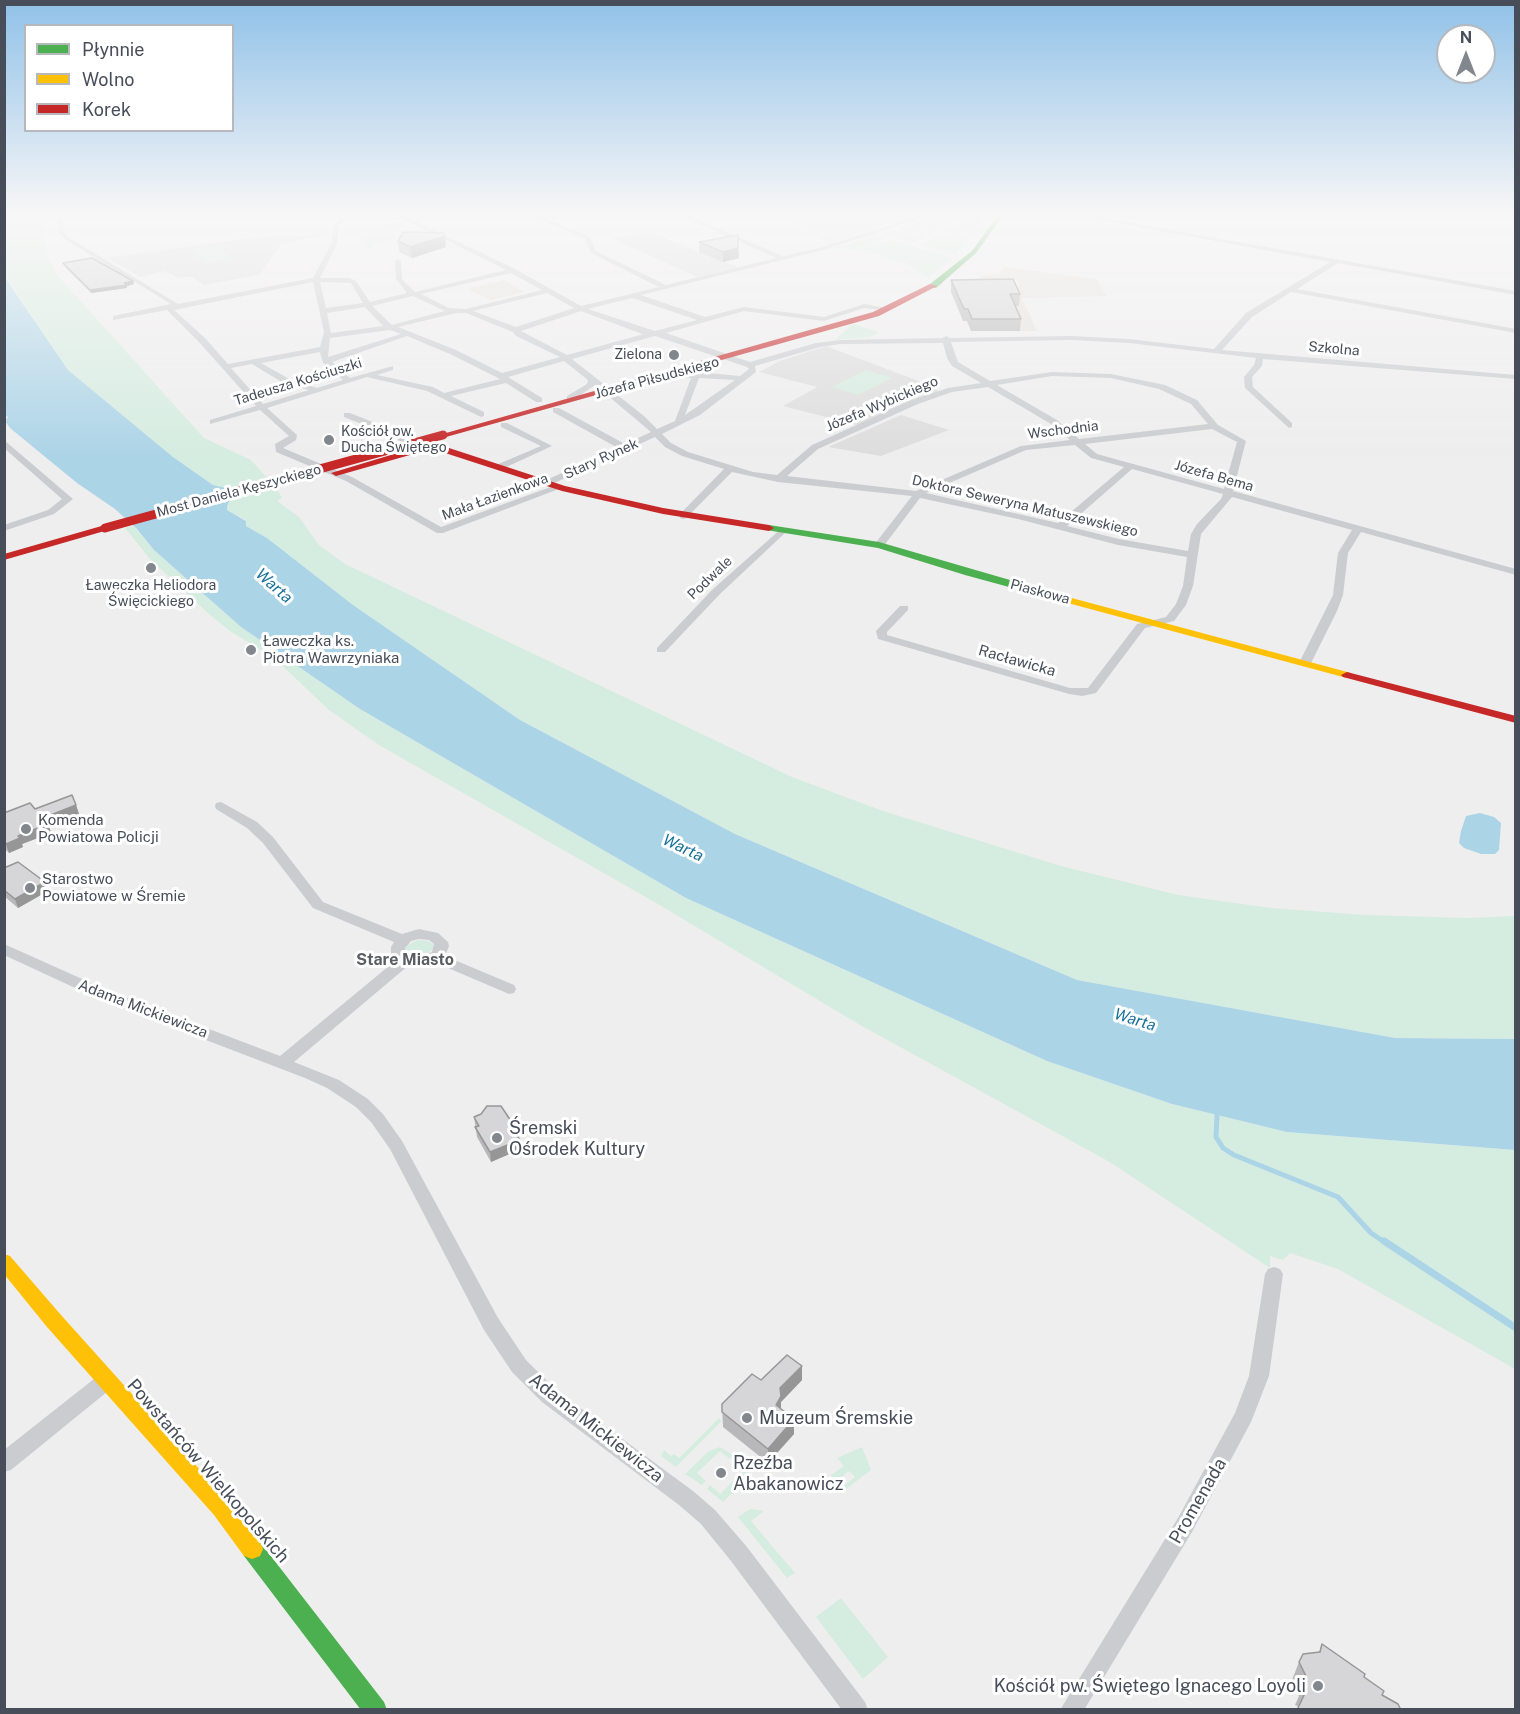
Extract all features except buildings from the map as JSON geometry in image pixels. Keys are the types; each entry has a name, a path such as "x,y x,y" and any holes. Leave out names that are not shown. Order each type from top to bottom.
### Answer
{"street":[{"path":"164,296 175,304 170,310 202,340 262,408 293,435 293,438 279,445 277,449 336,473 421,449"},
{"path":"116,318 229,296"},
{"path":"320,296 327,336 323,350 326,360 348,380"},
{"path":"362,296 378,318 391,327 453,352 503,378 539,404"},
{"path":"323,311 367,305 405,296"},
{"path":"418,296 454,311"},
{"path":"327,336 391,327 524,296"},
{"path":"556,296 581,309 647,333 666,335 750,365"},
{"path":"516,330 628,296"},
{"path":"635,296 706,320"},
{"name":"Józefa Piłsudskiego","path":"844,323 906,296"},
{"name":"Józefa Piłsudskiego","path":"443,435 539,404 606,390 876,314 915,296"},
{"path":"1216,352 1246,317 1281,296"},
{"path":"1324,296 1515,331"},
{"path":"445,395 566,358 747,309 824,319 864,306 882,308"},
{"name":"Doktora Seweryna Matuszewskiego","path":"467,311 516,330 517,333 558,352 641,418 655,434 678,451 729,469 778,480 916,494 1124,543 1192,555"},
{"path":"326,360 407,334"},
{"name":"Szkolna","path":"750,365 828,343 946,339 1101,339 1216,352 1515,377"},
{"name":"Józefa Bema","path":"946,339 953,362 1054,422 1089,453 1129,467 1228,495 1515,572"},
{"path":"225,367 323,350"},
{"path":"1260,356 1258,366 1248,377 1250,388 1289,425"},
{"name":"Józefa Piłsudskiego","path":"539,404 672,374 725,357"},
{"path":"254,362 288,382 317,390"},
{"name":"Stary Rynek","path":"421,449 440,448 553,485 706,407 753,370 750,365"},
{"name":"Tadeusza Kościuszki","path":"213,422 390,368"},
{"path":"672,374 740,378"},
{"path":"680,421 696,374"},
{"name":"Józefa Wybickiego","path":"778,480 811,449 921,399 946,391 988,383 1067,374 1127,378 1162,387 1189,400 1214,426 1242,442 1228,495 1224,503 1200,527 1192,555 1187,590 1181,605 1170,619 1154,622"},
{"path":"365,375 420,386 445,395 481,414"},
{"path":"570,398 591,385 592,380"},
{"path":"556,410 625,448"},
{"path":"347,415 397,435 421,449"},
{"path":"496,466 548,446 504,424"},
{"name":"Wschodnia","path":"916,494 1021,449 1214,426"},
{"name":"Most Daniela Kęszyckiego","path":"31,551 105,528 443,435"},
{"path":"4,443 68,499 47,514 4,528"},
{"path":"1054,444 1089,453"},
{"path":"1059,527 1129,467"},
{"path":"683,516 729,469"},
{"name":"Mała Łazienkowa","path":"336,473 440,531 553,485"},
{"name":"Piaskowa","path":"553,485 683,516 879,545 969,573 1515,720"},
{"path":"879,545 916,494"},
{"path":"1305,663 1334,606 1343,553 1358,529"},
{"name":"Podwale","path":"661,650 716,592 782,531"},
{"path":"4,557 31,551"},
{"path":"4,563 31,551"},
{"name":"Racławicka","path":"904,608 881,631 882,637 1082,693 1095,690 1141,626 1154,622"},
{"path":"221,806 252,825 268,840 318,905 403,940"},
{"path":"419,934 437,938 442,946 435,957 420,963 405,961 397,951 403,940 419,934"},
{"name":"Adama Mickiewicza","path":"4,949 104,995 284,1063 343,1090 378,1118 402,1155 491,1324 519,1366 549,1396 708,1517 739,1554 857,1710"},
{"path":"435,957 508,989"},
{"path":"284,1063 309,1038 405,961"},
{"name":"Powstańców Wielkopolskich","path":"4,1261 106,1381 228,1516 376,1710"},
{"name":"Promenada","path":"1071,1710 1185,1525 1244,1416 1259,1376 1274,1274"},
{"path":"4,1462 106,1381"}],"shaded area":[{"path":"482,296 508,296 491,300"},
{"path":"1012,296 1107,296 1022,298 1037,331 1020,331 1011,311"},
{"path":"826,346 939,391 857,425 783,406 817,387 759,372 780,361"},
{"path":"901,415 949,430 881,456 828,447"}],"green space":[{"path":"18,296 76,296 204,438 251,460 276,488 282,498 277,501 299,517 319,545 345,564 792,777 883,811 1061,866 1178,895 1271,908 1365,915 1467,918 1515,916 1515,1039 1395,1038 1077,980 735,834 520,720 353,605 267,538 246,526 246,520 227,510 233,494 226,488 213,485 173,457 68,370"},
{"path":"851,325 879,332 870,337 835,340"},
{"path":"866,370 892,378 858,395 832,387"},
{"path":"133,526 154,550 241,627 360,709 686,898 1047,1061 1172,1104 1287,1132 1515,1150 1515,1369 1338,1269 1290,1253 1283,1260 1270,1256 1270,1268 1108,1161 860,1025 658,904 379,745 329,710 273,657 230,631 210,615 150,559 125,528"},
{"path":"418,940 433,944 433,949 423,957 410,956 405,951 406,946"},
{"path":"719,1418 722,1421 676,1467 661,1456 664,1450 671,1456 674,1454 679,1458"},
{"path":"720,1447 734,1456 730,1459 720,1451 697,1473 706,1481 702,1485 685,1474 709,1451"},
{"path":"862,1447 871,1470 846,1489 842,1487 855,1477 849,1471 836,1481 831,1475 844,1466 837,1458"},
{"path":"737,1459 746,1468 749,1477 723,1502 707,1489 710,1485 720,1494 744,1471 734,1462"},
{"path":"750,1509 764,1511 751,1521 795,1573 787,1578 738,1517"},
{"path":"841,1598 888,1657 863,1679 816,1617"}],"water":[{"name":"Warta","path":"4,296 18,296 68,370 173,457 213,485 226,488 233,494 227,510 246,521 246,526 267,538 353,605 520,720 735,834 1077,980 1395,1038 1515,1039 1515,1150 1287,1132 1172,1104 1047,1061 686,898 360,709 241,627 154,550 136,528 115,509 77,483 10,428 5,421 8,417 4,415"},
{"path":"1480,813 1494,817 1501,823 1499,850 1495,854 1481,854 1464,848 1459,843 1466,816"}],"waterway":[{"path":"1217,1115 1216,1137 1223,1148 1234,1155 1338,1197 1371,1233 1386,1243"},
{"path":"1384,1241 1516,1328"}],"traffic: fast":[{"path":"769,528 879,545 1068,600"},
{"path":"252,1549 376,1710"}],"traffic: slow":[{"path":"1068,600 1347,675"},
{"path":"4,1261 54,1321 221,1508 252,1549"}],"traffic: jam":[{"path":"443,435 876,314 913,296"},
{"path":"105,528 443,435"},
{"path":"336,473 424,448 440,448 562,488 663,511 769,528"},
{"path":"4,557 105,528"},
{"path":"1347,675 1516,720"}],"place":[{"name":"Zielona","path":"674,355"},
{"name":"Kościół pw. Ducha Świętego","path":"329,440"},
{"name":"Ławeczka Heliodora Święcickiego","path":"151,568"},
{"name":"Ławeczka ks. Piotra Wawrzyniaka","path":"251,650"},
{"name":"Komenda Powiatowa Policji","path":"26,829"},
{"name":"Starostwo Powiatowe w Śremie","path":"30,888"},
{"name":"Śremski Ośrodek Kultury","path":"497,1138"},
{"name":"Muzeum Śremskie","path":"747,1418"},
{"name":"Rzeźba Abakanowicz","path":"721,1473"},
{"name":"Kościół pw. Świętego Ignacego Loyoli","path":"1318,1686"}],"district":[{"name":"Stare Miasto","path":"405,960"}]}
